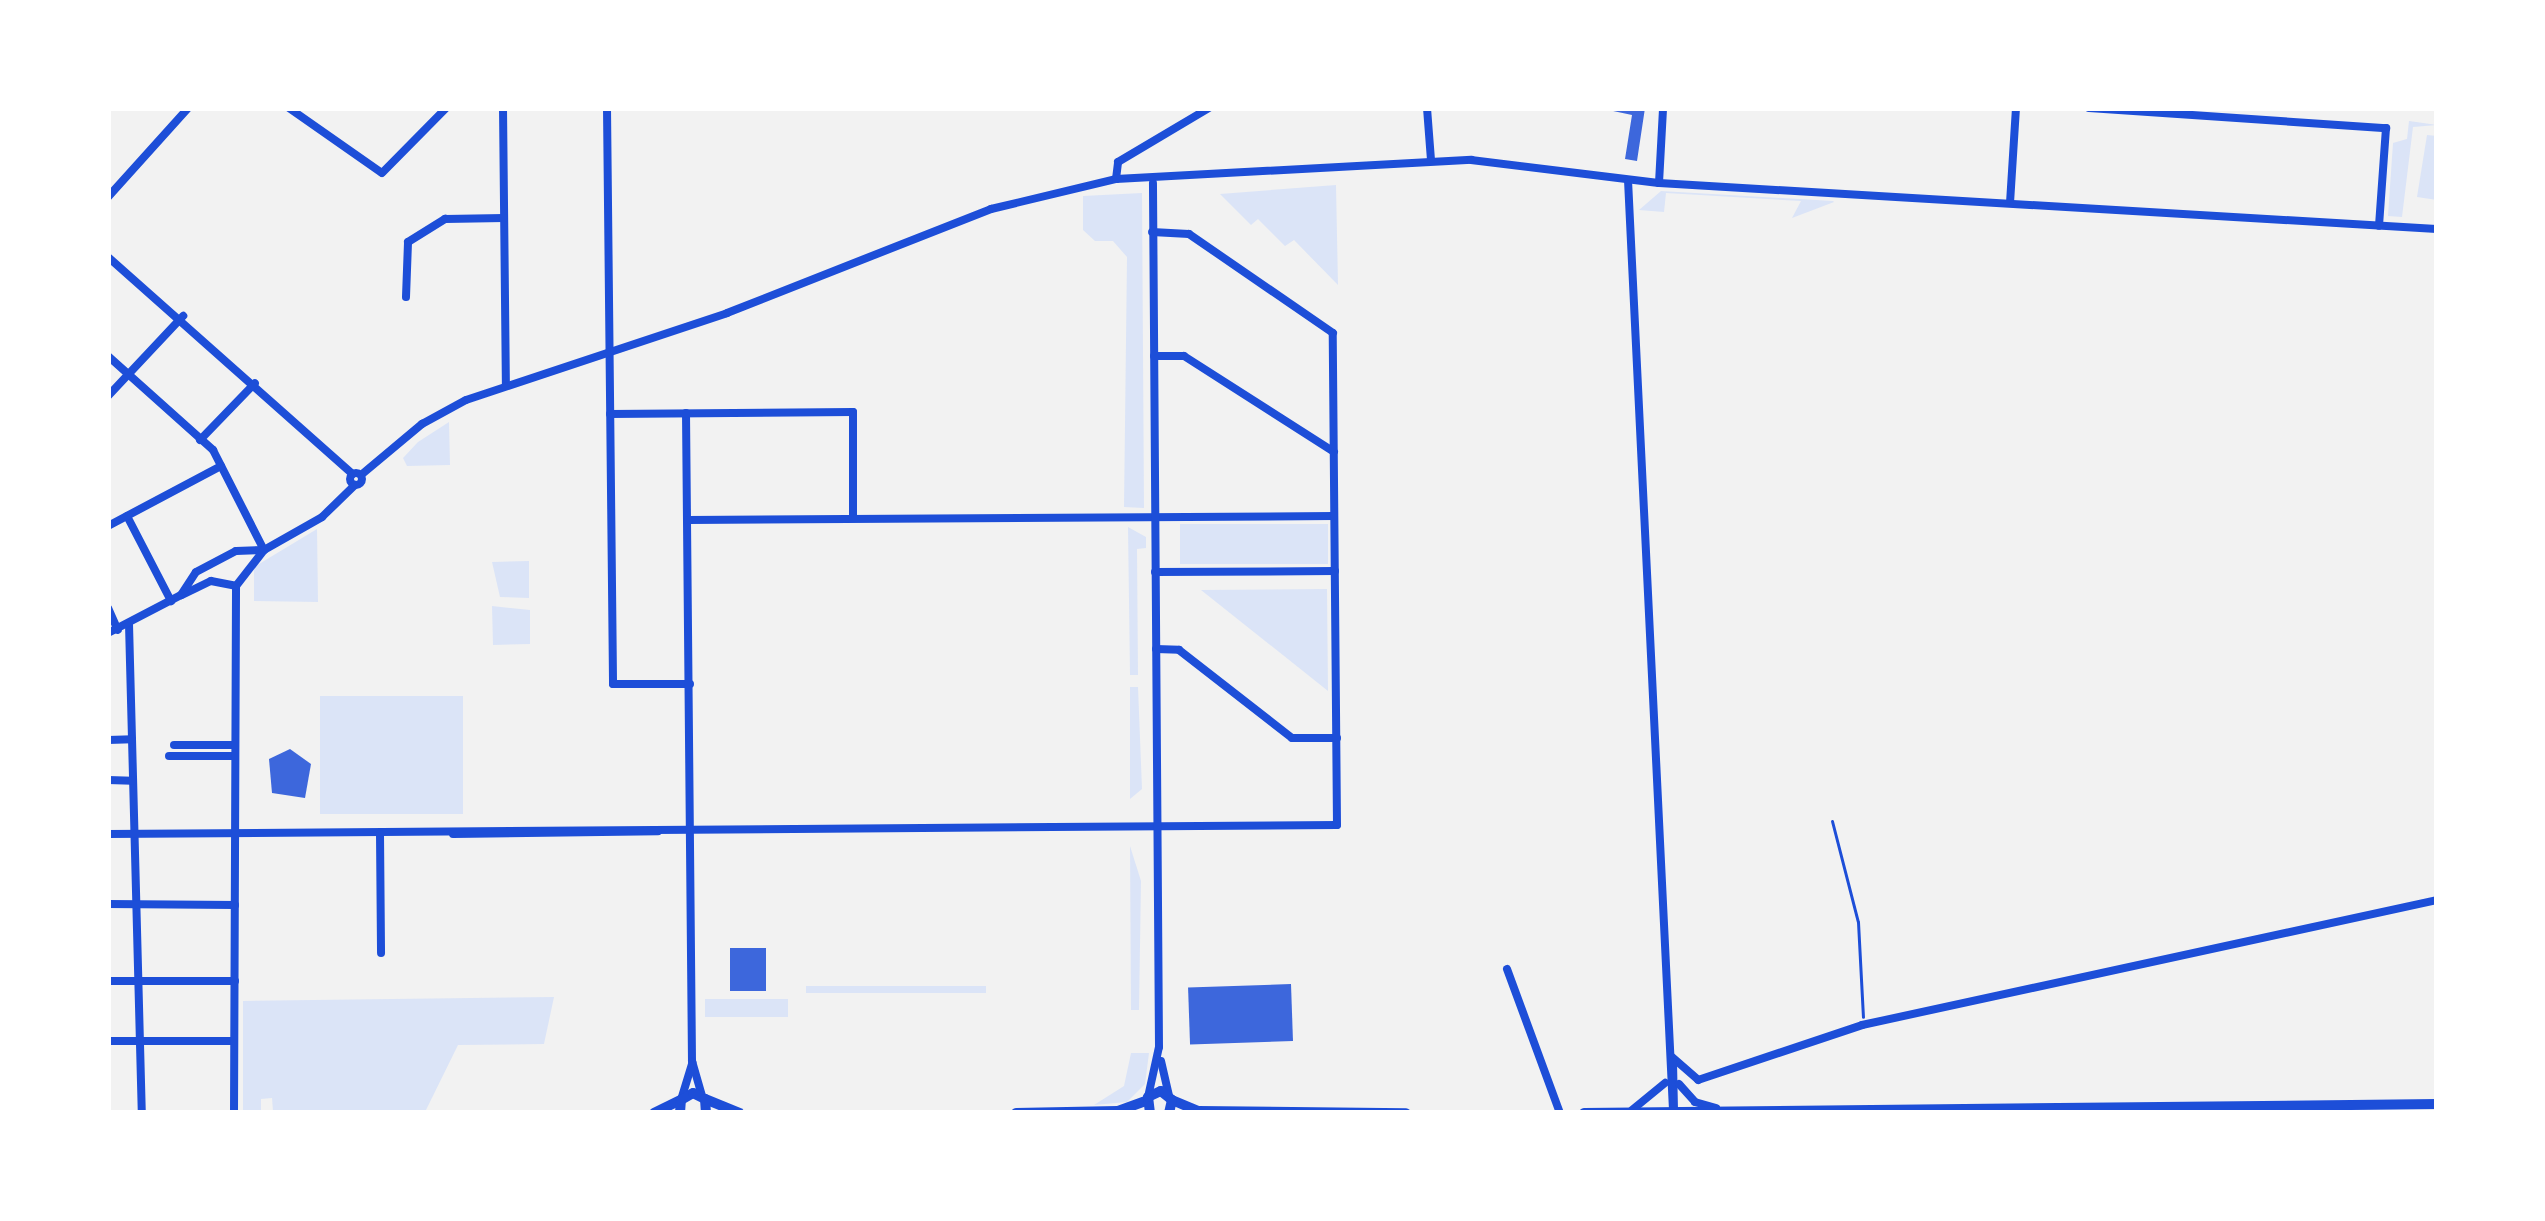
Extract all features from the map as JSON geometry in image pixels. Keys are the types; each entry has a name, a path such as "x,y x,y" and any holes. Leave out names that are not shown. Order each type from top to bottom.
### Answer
{"main road":[{"path":"654,1113 705,1103 739,1113"},
{"path":"1016,1113 1109,1112 1170,1103 1198,1111 1406,1113"},
{"path":"1584,1113 2437,1104"}],"street":[{"path":"108,197 188,108"},
{"path":"289,108 382,173 446,108"},
{"path":"503,108 506,385"},
{"path":"608,108 613,684 690,684"},
{"path":"1116,179 1118,162 1209,108"},
{"path":"1427,108 1431,160"},
{"path":"1659,183 1663,108"},
{"path":"2010,203 2016,108"},
{"path":"2089,108 2386,128 2379,226"},
{"path":"234,1113 236,586 264,550 322,517 356,478 422,424 506,385 727,313 991,209 1116,179 1153,183 1431,160 1659,183 2437,229"},
{"path":"1628,180 1642,597 1671,1055 1679,1084 1674,1112"},
{"path":"1153,183 1159,1047 1170,1103"},
{"path":"406,297 408,242 441,220 504,218"},
{"path":"108,835 448,833 475,839 660,831 1337,825 1331,327 1189,234 1152,232"},
{"path":"108,256 182,316 356,478"},
{"path":"108,396 182,316"},
{"path":"108,356 200,440 221,466 264,550"},
{"path":"1154,356 1184,356 1334,453"},
{"path":"200,440 255,383"},
{"path":"680,1106 692,1061 686,412"},
{"path":"610,414 853,412 853,518"},
{"path":"108,526 221,466"},
{"path":"127,516 176,598"},
{"path":"687,520 1334,516"},
{"path":"176,598 196,572 236,550 264,550"},
{"path":"1155,572 1335,571"},
{"path":"108,608 113,632 211,581 236,586"},
{"path":"129,624 142,1113"},
{"path":"1156,649 1180,650 1292,739 1337,738"},
{"path":"108,740 132,740"},
{"path":"174,746 235,751"},
{"path":"169,756 235,751"},
{"path":"108,781 132,781"},
{"path":"380,834 381,953"},
{"path":"1671,1055 1698,1080 1862,1025 2437,900"},
{"path":"108,904 235,905"},
{"path":"1507,969 1560,1113"},
{"path":"108,981 235,981"},
{"path":"108,1041 234,1041"},
{"path":"1148,1103 1159,1047"},
{"path":"1671,1055 1666,1081 1674,1112"},
{"path":"692,1061 705,1103"},
{"path":"1624,1112 1649,1103 1666,1081"},
{"path":"1679,1084 1695,1102 1736,1111"}],"path":[{"path":"1832,820 1858,922 1862,1025"}],"shaded area":[{"path":"2409,121 2437,125 2413,127 2402,217 2388,216 2393,143 2407,139"},
{"path":"2427,135 2437,136 2437,200 2417,197"},
{"path":"1336,185 1338,285 1294,240 1285,246 1258,219 1251,225 1220,194"},
{"path":"1661,191 1834,202 1792,218 1801,201 1666,193 1664,212 1639,210"},
{"path":"1142,193 1144,508 1124,507 1127,257 1113,241 1095,241 1083,230 1083,196"},
{"path":"449,422 450,465 407,466 403,458 418,442"},
{"path":"1180,524 1328,524 1328,564 1180,564"},
{"path":"1128,527 1146,537 1146,548 1137,549 1138,675 1130,675"},
{"path":"317,529 318,602 254,601 254,567"},
{"path":"529,561 529,598 500,597 492,562"},
{"path":"1327,589 1328,691 1201,590"},
{"path":"492,606 530,610 530,644 493,645"},
{"path":"1130,687 1138,687 1142,789 1130,799"},
{"path":"320,696 463,696 463,814 320,814"},
{"path":"1130,846 1141,881 1139,1010 1131,1010"},
{"path":"806,986 986,986 986,993 806,993"},
{"path":"554,997 544,1044 458,1045 426,1110 273,1111 272,1098 261,1099 261,1112 243,1112 243,1001"},
{"path":"705,999 788,999 788,1017 705,1017"},
{"path":"1131,1053 1149,1053 1145,1084 1127,1102 1094,1105 1124,1086"}],"building":[{"path":"1599,108 1645,108 1637,161 1625,159 1632,115"},
{"path":"290,749 311,764 305,798 272,793 269,759"},
{"path":"730,948 766,948 766,991 730,991"},
{"path":"1291,984 1293,1041 1190,1045 1188,988"}]}
